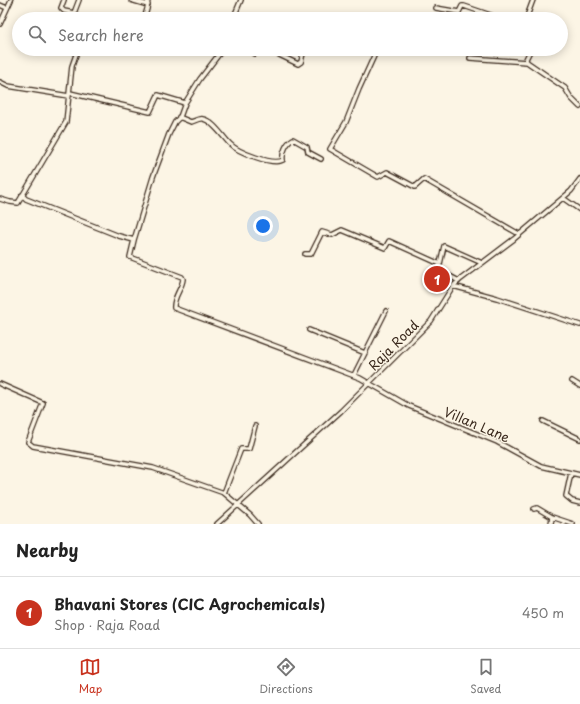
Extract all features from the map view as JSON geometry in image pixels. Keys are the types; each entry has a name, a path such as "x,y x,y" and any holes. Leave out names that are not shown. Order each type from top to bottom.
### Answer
{"street":[{"path":"0,24 10,0"},
{"path":"64,0 61,8 64,11 69,12"},
{"path":"74,12 79,0"},
{"path":"131,0 148,5"},
{"path":"146,12 148,0"},
{"path":"236,12 241,0"},
{"path":"529,12 533,0"},
{"path":"0,5 7,8"},
{"path":"436,8 459,12 462,6 464,6 482,12"},
{"path":"0,199 18,203 66,122 72,66 76,56"},
{"path":"22,196 26,199 134,240 160,156 169,134 202,74 217,56"},
{"path":"281,56 298,64 301,62 302,56"},
{"path":"374,56 346,122 330,149 378,177 387,172 415,187 424,179 519,234"},
{"path":"527,56 527,62"},
{"path":"470,58 527,62 565,88 571,98 580,107"},
{"path":"0,82 8,86 69,94 150,112 158,95 185,103"},
{"path":"179,117 191,122 199,119 208,121 231,145 240,151 267,160 280,162 283,160 282,154 289,141 293,139 304,144 310,154 321,160"},
{"name":"Raja Road","path":"217,524 237,504 341,411 430,321 453,286 571,192 580,179"},
{"path":"563,198 580,210"},
{"path":"305,254 311,254 322,232 332,235 342,230 385,248 390,241 440,264"},
{"name":"Villan Lane","path":"134,240 130,257 184,279 174,302 174,308 354,375 369,382 409,406 497,442 541,466 580,475"},
{"path":"459,281 438,270 444,246 482,263"},
{"path":"453,286 497,298 580,325"},
{"path":"354,375 386,311"},
{"path":"309,330 365,353"},
{"path":"572,381 580,386"},
{"path":"0,384 43,403 28,442 33,446 153,468 224,493 258,524"},
{"path":"544,420 580,439"},
{"path":"224,493 242,449 249,449 255,426"},
{"path":"571,473 566,496 572,501 580,504"},
{"path":"534,509 538,508 552,517 573,524"},
{"path":"551,524 552,517"}],"place":[{"name":"Bhavani Stores (CIC Agrochemicals)","path":"437,279"}]}
